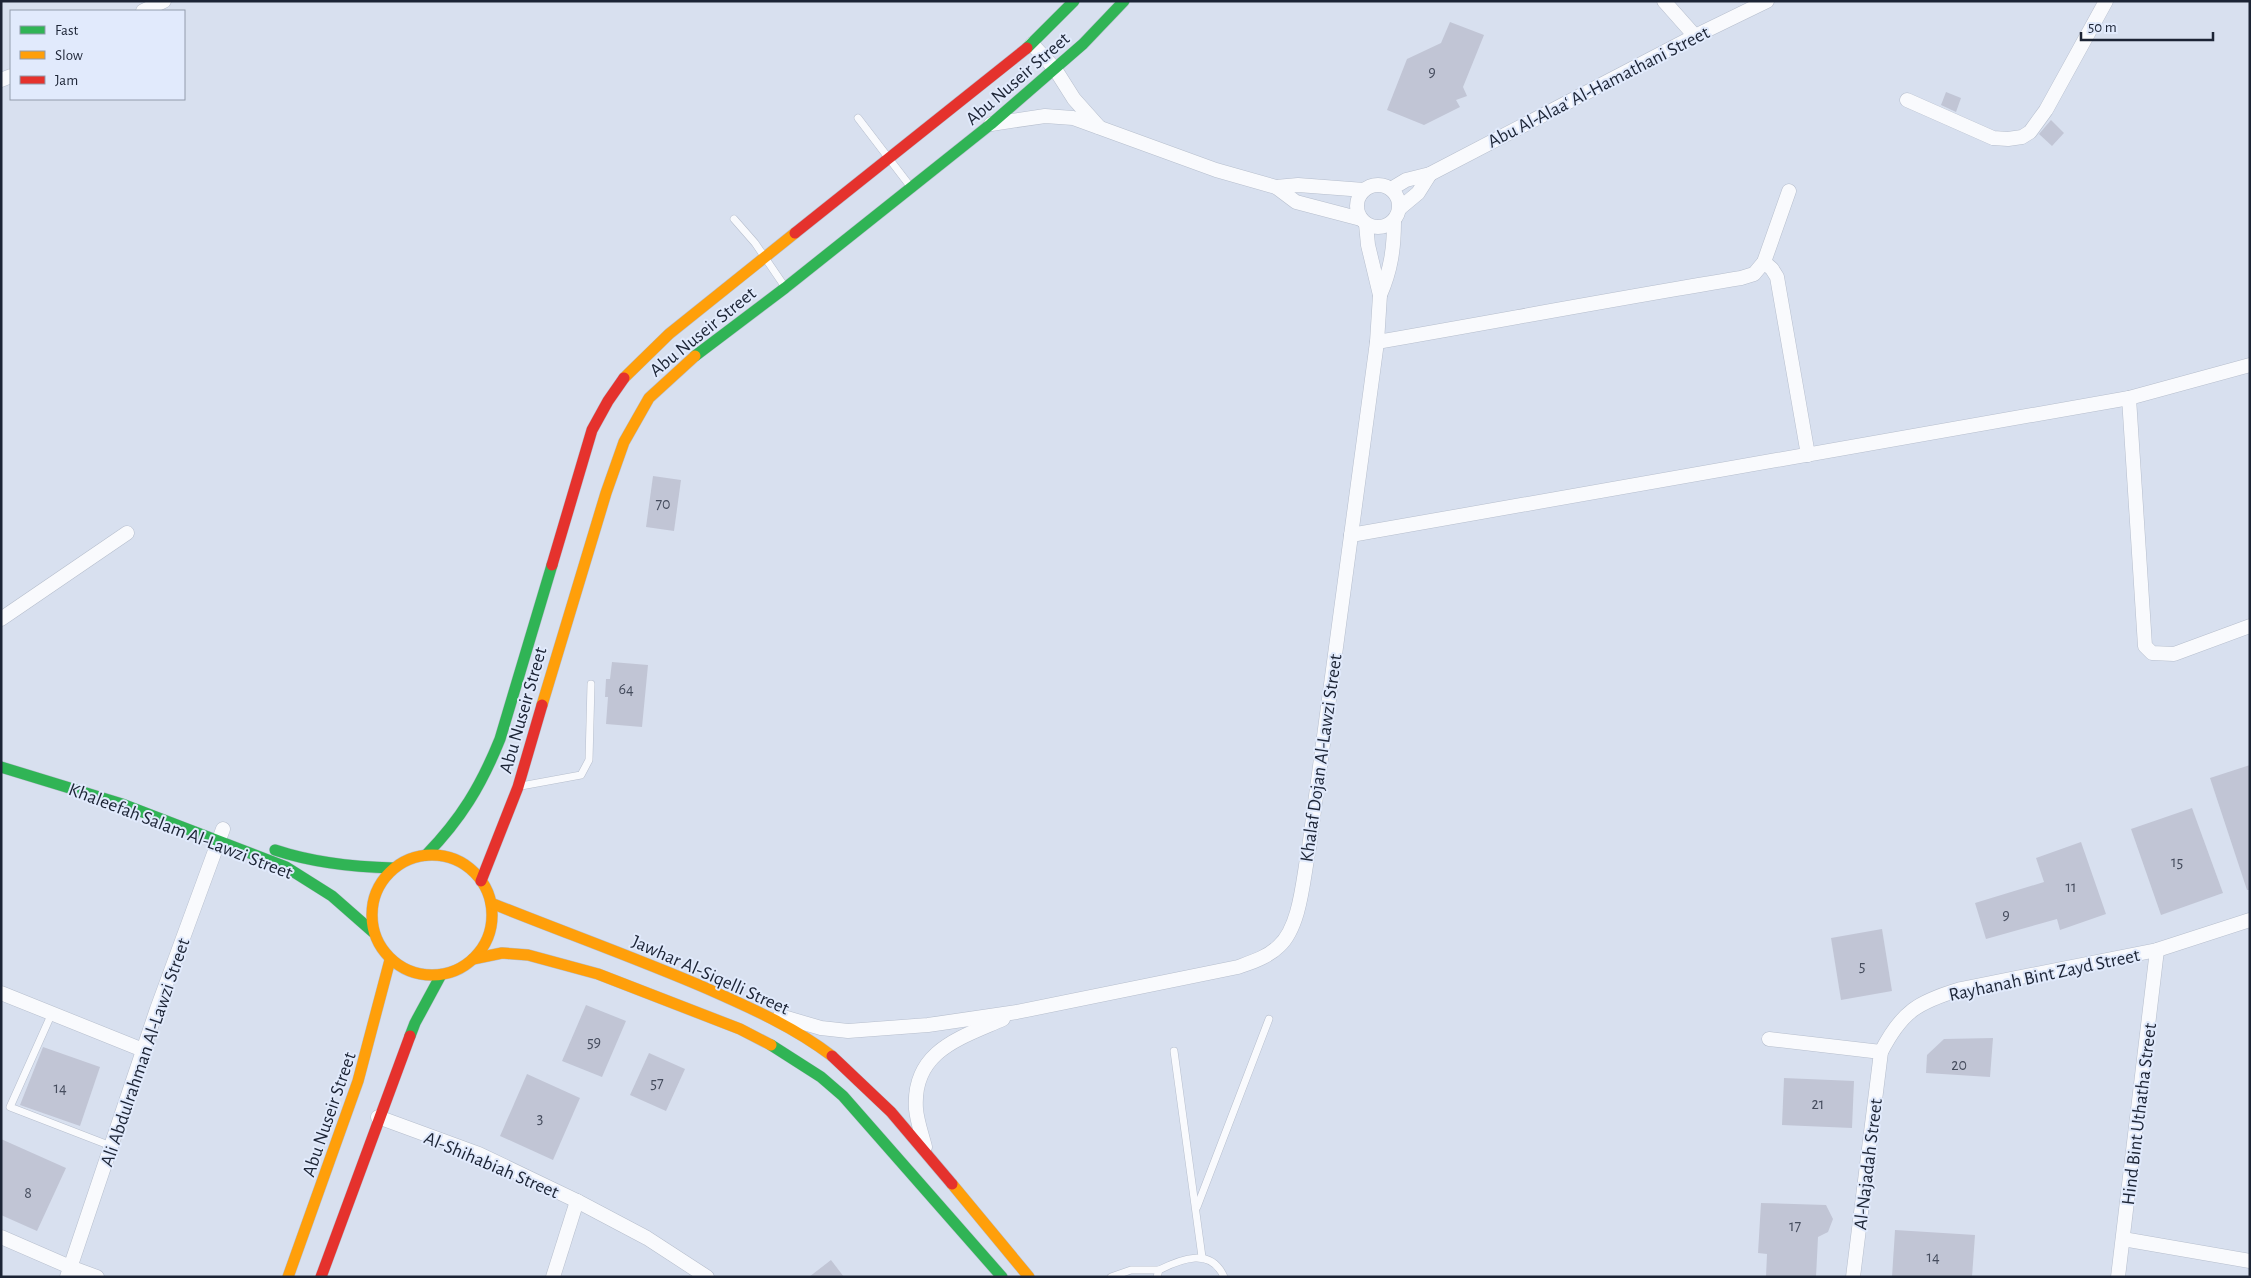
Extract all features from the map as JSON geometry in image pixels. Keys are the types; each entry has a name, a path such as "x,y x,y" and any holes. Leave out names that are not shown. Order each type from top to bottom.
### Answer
{"main road":[{"name":"Abu Nuseir Street","path":"426,855 465,813 488,771 500,739 535,626 581,462 592,430 606,402 624,377 645,355 763,258 891,159 1032,44 1074,1"},
{"name":"Abu Nuseir Street","path":"481,881 518,787 606,493 624,442 637,416 649,398 714,340 785,288 992,124 1083,44 1124,1"},
{"name":"Khaleefah Salam Al-Lawzi Street","path":"1,767 221,835 312,881 345,906 373,932"},
{"name":"Khaleefah Salam Al-Lawzi Street","path":"74,777 190,818"},
{"name":"Khaleefah Salam Al-Lawzi Street","path":"208,824 221,835 237,835"},
{"name":"Khaleefah Salam Al-Lawzi Street","path":"260,844 304,860 344,866 393,868"},
{"path":"426,855 442,856 457,861 471,869 481,881 491,903 492,923 485,943 473,959 458,969 441,975 423,975 406,970 390,960 378,944 373,932 372,904 379,884 393,868 409,859 426,855"},
{"name":"Jawhar Al-Siqelli Street","path":"491,903 649,963 748,1006 807,1039 838,1062 883,1103 1030,1277"},
{"name":"Jawhar Al-Siqelli Street","path":"473,959 502,953 528,955 598,974 740,1029 785,1052 821,1077 843,1096 1002,1277"},
{"name":"Abu Nuseir Street","path":"288,1277 359,1079 380,1013 390,960"},
{"path":"321,1277 378,1117 415,1022 441,975"}],"street":[{"path":"145,10 164,1"},
{"path":"1664,1 1695,36"},
{"name":"Abu Al-Alaa‘ Al-Hamathani Street","path":"1391,189 1406,180 1430,174 1695,36 1768,1"},
{"path":"1907,100 1994,138 2022,137 2030,132 2046,110 2106,1"},
{"path":"1032,44 1056,69 1074,99 1100,127"},
{"path":"992,124 1054,115 1073,118 1216,170 1276,187 1298,185 1364,190 1377,184 1391,189 1399,201 1397,214 1381,228 1296,202 1276,187"},
{"name":"Abu Al-Alaa‘ Al-Hamathani Street","path":"1397,214 1418,193 1430,174"},
{"path":"1364,190 1356,204 1364,222"},
{"path":"1377,342 1610,299 1741,278 1754,274 1764,262 1789,191"},
{"name":"Khalaf Dojan Al-Lawzi Street","path":"1380,295 1393,260 1397,214"},
{"name":"Khalaf Dojan Al-Lawzi Street","path":"748,1006 821,1028 848,1031 928,1025 1017,1012 1238,967 1262,958 1279,946 1290,932 1296,914 1309,848 1377,342 1380,295 1364,222"},
{"path":"1764,262 1777,277 1808,455"},
{"path":"1351,535 2129,398 2250,365"},
{"path":"2129,398 2145,646 2152,653 2174,654 2250,626"},
{"path":"1,620 128,533"},
{"name":"Ali Abdulrahman Al-Lawzi Street","path":"69,1272 143,1050 221,835"},
{"name":"Rayhanah Bint Zayd Street","path":"1881,1052 1890,1033 1906,1014 1930,999 1961,989 2157,950 2250,920"},
{"name":"Hind Bint Uthatha Street","path":"2118,1277 2157,950"},
{"path":"1,993 143,1050"},
{"name":"Khalaf Dojan Al-Lawzi Street","path":"926,1152 916,1111 917,1084 925,1067 935,1054 948,1044 1017,1012"},
{"path":"1769,1039 1881,1052"},
{"name":"Al-Najadah Street","path":"1854,1277 1881,1052"},
{"name":"Al-Shihabiah Street","path":"378,1117 479,1154 577,1201 646,1238 707,1277"},
{"name":"Al-Shihabiah Street","path":"553,1277 577,1201"},
{"path":"1,1236 69,1272 97,1277"},
{"path":"2123,1239 2250,1261"}],"lane":[{"path":"858,118 912,188"},
{"path":"734,219 755,244 785,288"},
{"path":"518,787 581,775 589,760 591,684"},
{"path":"52,1012 10,1107 112,1146"},
{"path":"1196,1210 1269,1019"},
{"path":"1174,1051 1202,1257"},
{"path":"1111,1277 1130,1270 1158,1273 1184,1259 1202,1257 1215,1264 1224,1277"}],"building":[{"path":"1450,22 1484,35 1463,87 1467,96 1456,100 1460,107 1424,125 1387,110 1407,59 1441,43"},
{"path":"1946,92 1961,98 1956,112 1941,105"},
{"path":"2051,120 2064,133 2052,146 2039,134"},
{"path":"653,476 681,480 674,531 646,527"},
{"path":"612,662 648,665 642,727 606,724 608,697 605,697 606,679 610,679"},
{"path":"2250,765 2250,890 2247,890 2210,778"},
{"path":"2192,808 2223,893 2161,915 2131,829"},
{"path":"2081,842 2106,914 2060,930 2057,919 1986,939 1975,903 2044,882 2036,858"},
{"path":"1882,929 1892,991 1841,1000 1831,938"},
{"path":"586,1005 626,1021 602,1077 562,1061"},
{"path":"1993,1038 1990,1077 1926,1073 1927,1055 1944,1039"},
{"path":"43,1047 100,1067 80,1126 20,1105"},
{"path":"649,1053 685,1069 666,1111 630,1095"},
{"path":"527,1074 580,1098 553,1160 500,1136"},
{"path":"1784,1078 1854,1081 1852,1128 1782,1125"},
{"path":"1,1139 66,1168 37,1231 1,1215"},
{"path":"1761,1203 1826,1205 1833,1219 1828,1232 1818,1237 1816,1277 1766,1277 1767,1254 1758,1253"},
{"path":"1895,1230 1975,1235 1972,1277 1892,1277"},
{"path":"831,1260 844,1277 809,1277"}],"traffic: fast":[{"path":"1027,48 1074,1"},
{"path":"695,356 785,288 991,124 1083,44 1124,1"},
{"path":"426,855 460,815 493,756 500,739 552,565"},
{"path":"1,767 122,804 286,867 332,896 373,932"},
{"path":"275,850 333,864 393,868"},
{"path":"410,1036 441,975"},
{"path":"771,1045 821,1077 843,1096 1002,1277"}],"traffic: slow":[{"path":"624,378 669,334 795,233"},
{"path":"542,705 606,493 624,442 649,398 695,356"},
{"path":"432,855 444,856 455,860 465,865 474,873 482,882 487,892 491,903 492,915 491,927 487,938 482,948 474,957 465,965 455,970 444,974 432,975 420,974 409,970 399,965 390,957 382,948 377,938 373,927 372,915 373,903 377,892 382,882 390,873 399,865 409,860 420,856 432,855"},
{"path":"491,903 724,996 787,1027 832,1056"},
{"path":"473,959 502,953 528,955 598,974 740,1029 771,1045"},
{"path":"288,1277 358,1081 390,960"},
{"path":"952,1184 1029,1277"}],"traffic: jam":[{"path":"795,233 1027,48"},
{"path":"552,565 592,430 608,401 624,378"},
{"path":"481,881 518,787 542,705"},
{"path":"321,1277 410,1036"},
{"path":"832,1056 891,1112 952,1184"}]}
